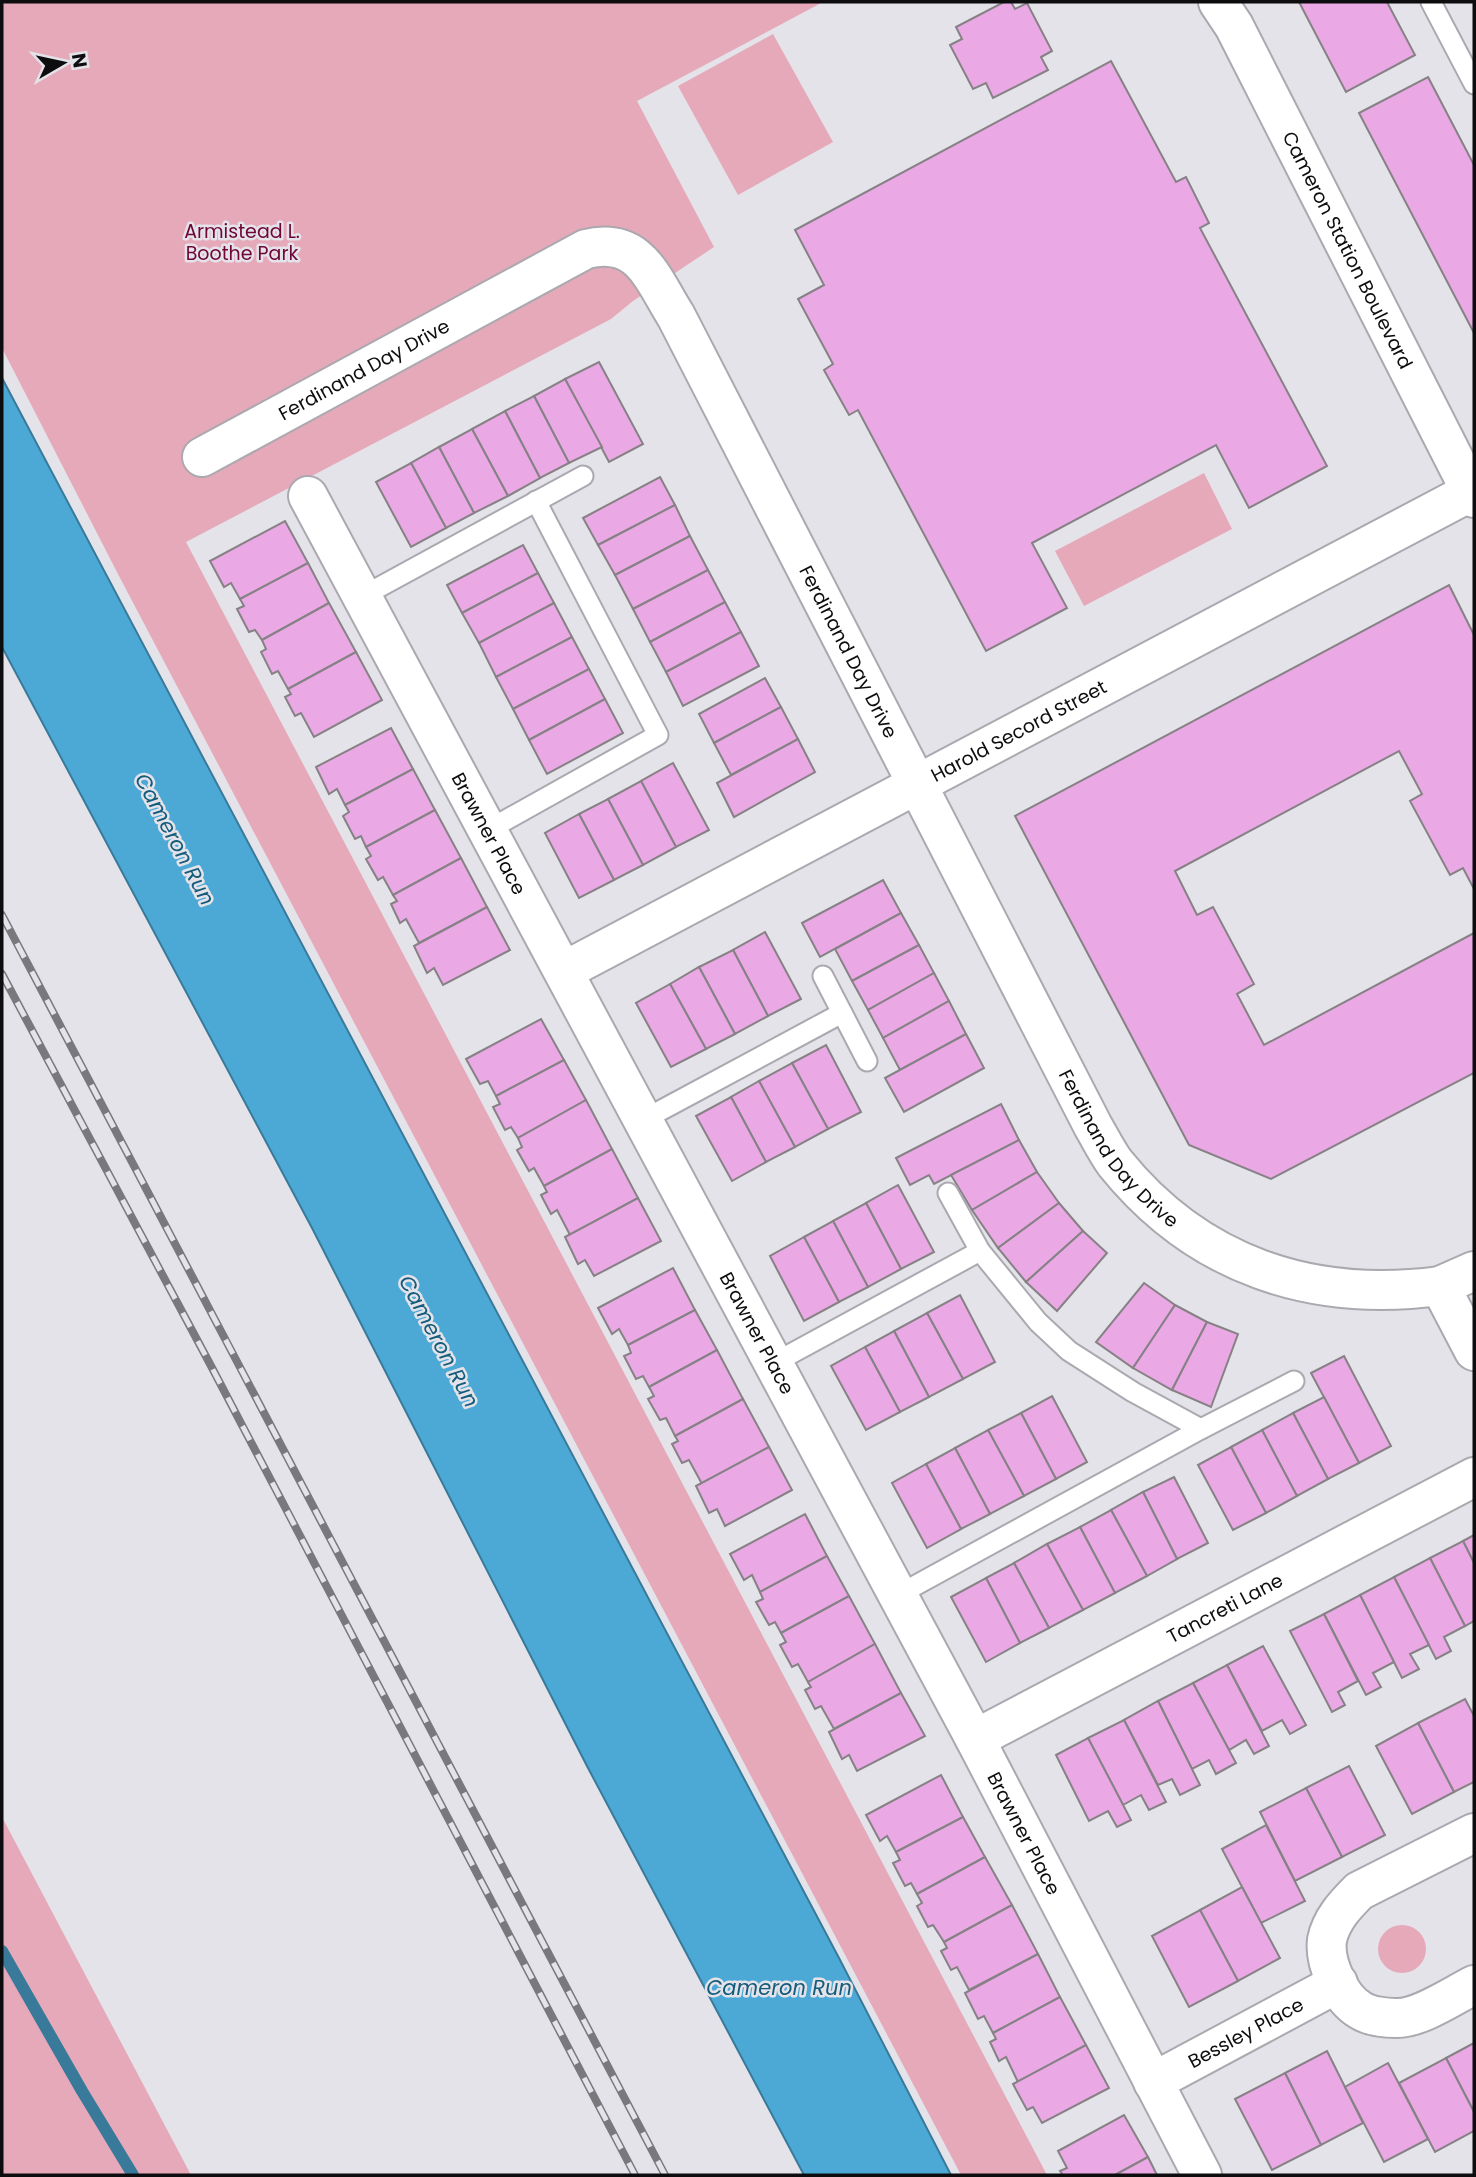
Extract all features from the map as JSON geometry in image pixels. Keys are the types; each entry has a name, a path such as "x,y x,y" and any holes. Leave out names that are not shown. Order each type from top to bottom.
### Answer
{"street":[{"name":"Cameron Station Boulevard","path":"1218,2 1234,26 1473,493"},
{"name":"Ferdinand Day Drive","path":"202,457 586,249 603,245 621,247 645,265 676,316 1114,1162 1144,1194 1187,1232 1227,1257 1272,1274 1317,1286 1360,1290 1416,1289 1457,1278"},
{"name":"Harold Secord Street","path":"564,971 1473,493"},
{"name":"Brawner Place","path":"308,496 975,1739 1202,2175"},
{"path":"1457,1278 1474,1351"},
{"name":"Tancreti Lane","path":"975,1739 1474,1477"},
{"path":"1474,1833 1359,1891 1344,1906 1327,1941 1329,1963 1338,1983 1347,1999 1361,2011 1399,2019 1416,2014 1474,1984"},
{"name":"Bessley Place","path":"1153,2082 1338,1983"}],"lane":[{"path":"1431,2 1474,84"},
{"path":"363,596 583,476"},
{"path":"488,830 658,735 536,501"},
{"path":"823,976 867,1061"},
{"path":"643,1120 842,1013"},
{"path":"947,1193 980,1251 1038,1322 1069,1351 1133,1392 1201,1429"},
{"path":"774,1363 980,1251"},
{"path":"898,1595 1294,1381"}],"green space":[{"name":"Armistead L. Boothe Park","path":"2,2 823,2 637,101 714,247 633,301 611,319 186,542 1047,2175 961,2175 119,576 2,348"},
{"path":"773,34 833,142 738,195 678,86"},
{"path":"1204,473 1232,529 1084,606 1055,551"},
{"path":"2,1817 191,2175 2,2175"},
{"path":"1402,1925 1419,1932 1426,1949 1419,1966 1402,1973 1385,1966 1378,1949 1385,1932"}],"water":[{"name":"Cameron Run","path":"2,378 839,1958 951,2175 804,2175 588,1768 312,1228 2,647"}],"building":[{"path":"1004,2 1011,2 1015,9 1027,3 1052,51 1041,57 1048,70 993,98 986,83 973,89 950,45 962,39 956,27"},
{"path":"1299,2 1387,2 1415,55 1346,92"},
{"path":"1111,61 1176,182 1186,177 1209,223 1200,228 1327,466 1249,508 1216,445 1032,543 1067,608 986,651 858,410 849,415 824,370 833,364 798,299 824,285 795,230"},
{"path":"1428,77 1474,165 1474,333 1359,113"},
{"path":"599,362 643,444 609,462 565,379"},
{"path":"565,379 602,447 569,463 534,396"},
{"path":"534,396 569,463 540,478 505,411"},
{"path":"505,411 540,478 508,496 472,429"},
{"path":"472,429 508,496 474,513 439,447"},
{"path":"439,447 474,513 446,528 411,463"},
{"path":"411,463 446,528 411,547 376,482"},
{"path":"660,477 675,505 598,545 583,518"},
{"path":"675,505 690,536 615,575 598,545"},
{"path":"285,521 308,563 240,599 231,583 224,587 210,561"},
{"path":"690,536 708,570 633,609 615,575"},
{"path":"523,545 538,573 462,613 447,585"},
{"path":"308,563 329,603 262,640 255,630 249,632 237,609 244,606 240,599"},
{"path":"708,570 725,602 650,642 633,609"},
{"path":"538,573 554,603 479,643 462,613"},
{"path":"1449,585 1474,635 1474,889 1463,868 1450,875 1410,801 1422,794 1399,751 1175,871 1197,915 1213,907 1254,984 1237,994 1264,1045 1474,933 1474,1073 1271,1179 1189,1145 1015,816"},
{"path":"725,602 741,632 666,672 650,642"},
{"path":"329,603 356,652 288,689 278,671 272,674 261,652 266,649 262,640"},
{"path":"554,603 572,637 496,677 479,643"},
{"path":"741,632 759,666 683,706 666,672"},
{"path":"572,637 589,669 513,709 496,677"},
{"path":"356,652 382,700 314,737 301,713 295,716 285,697 291,694 288,689"},
{"path":"589,669 605,699 529,740 513,709"},
{"path":"765,678 781,707 714,743 699,714"},
{"path":"605,699 623,733 547,774 529,740"},
{"path":"781,707 798,739 731,775 714,743"},
{"path":"391,728 413,769 345,805 337,789 329,794 316,767"},
{"path":"798,739 815,772 734,817 717,783"},
{"path":"673,763 709,830 676,847 641,781"},
{"path":"413,769 435,810 366,847 361,836 355,839 343,816 349,812 345,805"},
{"path":"641,781 676,847 643,865 608,799"},
{"path":"608,799 643,865 614,880 579,814"},
{"path":"435,810 461,858 393,895 383,877 378,880 366,859 371,856 366,847"},
{"path":"579,814 614,880 579,898 545,833"},
{"path":"461,858 487,907 419,943 406,919 400,923 391,904 397,901 393,895"},
{"path":"883,880 901,913 820,957 802,923"},
{"path":"487,907 510,950 443,985 434,968 427,973 414,946"},
{"path":"901,913 919,945 852,981 835,949"},
{"path":"765,932 801,999 768,1016 733,950"},
{"path":"919,945 934,973 868,1010 852,981"},
{"path":"733,950 768,1016 735,1034 699,967"},
{"path":"699,967 735,1034 706,1049 670,984"},
{"path":"934,973 949,1001 883,1038 868,1010"},
{"path":"670,984 706,1049 671,1067 636,1003"},
{"path":"949,1001 966,1034 900,1070 883,1038"},
{"path":"541,1019 564,1060 496,1096 488,1081 480,1084 466,1059"},
{"path":"966,1034 984,1068 904,1112 885,1078"},
{"path":"826,1045 861,1112 828,1129 792,1063"},
{"path":"564,1060 586,1100 518,1138 511,1127 505,1130 493,1107 500,1104 496,1096"},
{"path":"792,1063 828,1129 795,1147 759,1081"},
{"path":"759,1081 795,1147 766,1162 731,1097"},
{"path":"731,1097 766,1162 732,1181 696,1116"},
{"path":"586,1100 612,1149 544,1186 534,1168 529,1171 517,1150 522,1147 518,1138"},
{"path":"1001,1104 1019,1140 934,1184 929,1175 910,1185 896,1158"},
{"path":"1019,1140 1037,1172 972,1210 951,1175"},
{"path":"612,1149 638,1198 570,1235 557,1210 551,1214 541,1195 547,1192 544,1186"},
{"path":"1037,1172 1059,1203 998,1248 972,1210"},
{"path":"898,1185 934,1252 901,1269 866,1203"},
{"path":"638,1198 661,1241 594,1276 585,1260 578,1264 565,1237"},
{"path":"866,1203 901,1269 868,1287 833,1221"},
{"path":"1059,1203 1083,1231 1026,1282 998,1248"},
{"path":"833,1221 868,1287 839,1302 804,1237"},
{"path":"1083,1231 1107,1253 1057,1311 1026,1282"},
{"path":"804,1237 839,1302 804,1321 770,1256"},
{"path":"673,1268 695,1310 628,1345 619,1329 612,1334 598,1308"},
{"path":"1144,1283 1175,1305 1133,1368 1096,1342"},
{"path":"960,1295 995,1362 963,1379 927,1313"},
{"path":"1175,1305 1207,1322 1172,1390 1133,1368"},
{"path":"695,1310 717,1350 649,1387 643,1376 636,1379 624,1356 631,1353 628,1345"},
{"path":"927,1313 963,1379 929,1397 894,1331"},
{"path":"1207,1322 1238,1334 1211,1407 1172,1390"},
{"path":"894,1331 929,1397 900,1412 865,1347"},
{"path":"865,1347 900,1412 866,1430 831,1366"},
{"path":"717,1350 743,1399 675,1436 666,1418 660,1420 648,1399 654,1396 649,1387"},
{"path":"1344,1356 1391,1446 1359,1463 1311,1373"},
{"path":"1052,1396 1087,1462 1056,1479 1021,1413"},
{"path":"1324,1397 1359,1463 1328,1479 1293,1413"},
{"path":"743,1399 769,1447 702,1484 689,1460 682,1463 672,1444 678,1441 675,1436"},
{"path":"1021,1413 1056,1479 1024,1496 988,1430"},
{"path":"1293,1413 1328,1479 1297,1496 1262,1430"},
{"path":"988,1430 1024,1496 990,1514 955,1448"},
{"path":"1262,1430 1297,1496 1266,1513 1231,1447"},
{"path":"769,1447 792,1490 725,1526 717,1509 709,1513 696,1486"},
{"path":"1231,1447 1266,1513 1233,1530 1198,1465"},
{"path":"955,1448 990,1514 961,1529 926,1464"},
{"path":"926,1464 961,1529 927,1548 892,1483"},
{"path":"1174,1477 1208,1543 1177,1559 1143,1492"},
{"path":"1143,1492 1177,1559 1147,1576 1111,1510"},
{"path":"1111,1510 1147,1576 1115,1593 1080,1527"},
{"path":"805,1514 827,1556 760,1592 752,1575 744,1580 730,1554"},
{"path":"1080,1527 1115,1593 1083,1610 1047,1544"},
{"path":"1474,1535 1474,1563 1463,1541"},
{"path":"1463,1541 1474,1563 1474,1621 1465,1626 1430,1558"},
{"path":"1047,1544 1083,1610 1049,1628 1014,1563"},
{"path":"827,1556 849,1596 781,1633 775,1622 769,1625 756,1602 763,1599 760,1592"},
{"path":"1430,1558 1465,1626 1444,1637 1451,1651 1436,1659 1394,1577"},
{"path":"1014,1563 1049,1628 1020,1643 986,1578"},
{"path":"1394,1577 1429,1645 1410,1654 1419,1669 1402,1678 1360,1595"},
{"path":"986,1578 1020,1643 986,1662 951,1597"},
{"path":"1360,1595 1394,1662 1373,1673 1381,1687 1366,1695 1324,1614"},
{"path":"849,1596 875,1644 808,1682 798,1664 792,1667 780,1645 786,1642 781,1633"},
{"path":"1324,1614 1358,1681 1338,1692 1345,1705 1332,1712 1290,1631"},
{"path":"875,1644 901,1693 834,1729 821,1706 815,1709 805,1690 811,1687 808,1682"},
{"path":"1263,1646 1306,1725 1290,1734 1282,1720 1262,1731 1227,1665"},
{"path":"1227,1665 1269,1746 1254,1754 1246,1740 1229,1750 1193,1683"},
{"path":"1193,1683 1236,1763 1216,1774 1209,1760 1192,1769 1158,1701"},
{"path":"901,1693 925,1736 857,1771 849,1755 842,1759 829,1732"},
{"path":"1465,1699 1474,1716 1474,1782 1454,1792 1418,1723"},
{"path":"1158,1701 1200,1785 1180,1795 1172,1779 1158,1785 1124,1720"},
{"path":"1124,1720 1166,1802 1149,1810 1141,1795 1123,1805 1088,1738"},
{"path":"1418,1723 1454,1792 1412,1814 1376,1746"},
{"path":"1088,1738 1131,1820 1117,1827 1108,1811 1089,1821 1056,1755"},
{"path":"1349,1766 1385,1835 1342,1857 1306,1788"},
{"path":"941,1775 963,1817 896,1852 887,1836 880,1841 866,1815"},
{"path":"1306,1788 1342,1857 1295,1881 1260,1812"},
{"path":"963,1817 985,1857 917,1894 911,1883 905,1886 893,1863 900,1860 896,1852"},
{"path":"1266,1825 1305,1901 1261,1923 1222,1849"},
{"path":"985,1857 1012,1905 944,1942 933,1925 928,1927 917,1906 922,1903 917,1894"},
{"path":"1242,1887 1280,1958 1238,1981 1200,1910"},
{"path":"1012,1905 1038,1954 969,1990 957,1967 951,1970 941,1951 947,1948 944,1942"},
{"path":"1200,1910 1238,1981 1189,2007 1152,1936"},
{"path":"1038,1954 1060,1997 993,2033 984,2016 978,2019 965,1993"},
{"path":"1060,1997 1086,2045 1018,2082 1006,2057 999,2061 990,2042 996,2039 993,2033"},
{"path":"1474,2043 1474,2112 1446,2058"},
{"path":"1086,2045 1109,2088 1042,2123 1033,2107 1027,2110 1013,2084"},
{"path":"1327,2051 1363,2123 1321,2145 1285,2073"},
{"path":"1446,2058 1474,2112 1474,2131 1435,2152 1399,2083"},
{"path":"1388,2063 1428,2139 1384,2162 1345,2087"},
{"path":"1285,2073 1321,2145 1272,2170 1235,2099"},
{"path":"1124,2115 1148,2157 1115,2175 1063,2175 1060,2171 1067,2168 1058,2151"},
{"path":"1148,2157 1157,2175 1115,2175"}],"waterway":[{"path":"2,1951 133,2175"}],"railway":[{"path":"2,915 665,2175"},
{"path":"2,974 210,1364 635,2175"}]}
